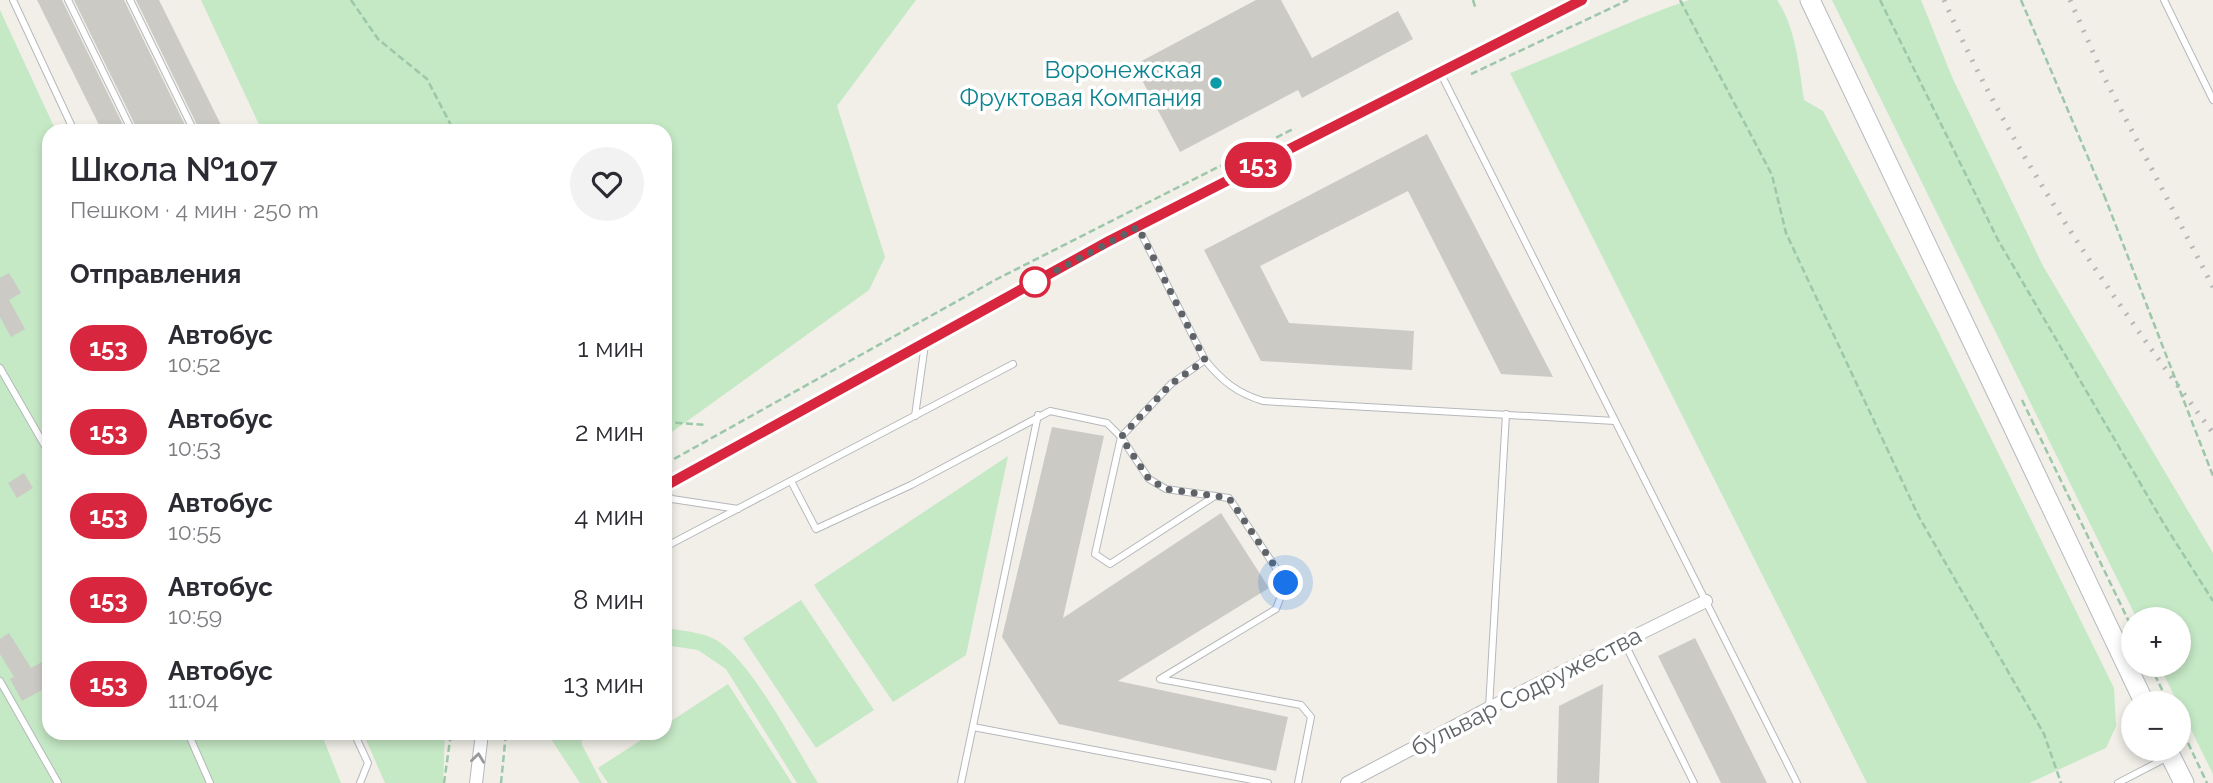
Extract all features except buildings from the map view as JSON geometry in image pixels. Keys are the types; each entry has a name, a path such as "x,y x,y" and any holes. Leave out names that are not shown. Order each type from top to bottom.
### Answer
{"street":[{"path":"672,482 1138,227 1582,0"},
{"path":"1810,0 2139,691"},
{"name":"бульвар Содружества","path":"1346,783 1489,708 1706,601"},
{"path":"476,783 481,740"},
{"path":"2172,761 2184,783"}],"lane":[{"path":"13,0 71,124"},
{"path":"68,0 129,124"},
{"path":"130,0 191,124"},
{"path":"2164,0 2213,100"},
{"path":"1439,72 1797,783"},
{"path":"1138,227 1205,360 1219,377 1240,394 1263,401 1615,421"},
{"path":"915,416 926,342"},
{"path":"1205,360 1171,384 1121,437 1096,554 1110,564 1215,496"},
{"path":"672,543 1013,364"},
{"path":"0,368 42,441"},
{"path":"791,481 816,529 911,485 1038,415 1050,411 1107,423 1121,437 1149,479 1166,489 1229,498 1286,583 1276,609 1160,679 1301,705 1311,717 1298,783"},
{"path":"1489,708 1506,414"},
{"path":"961,783 1038,415"},
{"path":"672,499 738,509"},
{"path":"1624,642 1694,783"},
{"path":"0,681 58,783"},
{"path":"972,727 1268,783"},
{"path":"191,740 210,783"},
{"path":"357,740 368,763 360,783"},
{"path":"2118,783 2155,761"}],"path":[{"path":"351,0 378,39 428,79 450,124"},
{"path":"1473,0 1476,10"},
{"path":"1680,0 1772,175 1786,233 1919,517 2044,734 2061,783"},
{"path":"1880,0 1998,240 2164,524 2213,601"},
{"path":"2021,0 2104,195 2213,476"},
{"path":"672,422 708,425"},
{"path":"444,783 450,740"},
{"path":"501,783 505,740"},
{"path":"2191,749 2207,783"}],"green space":[{"path":"201,0 916,0 837,106 885,257 869,290 672,432 672,124 259,124"},
{"path":"1689,0 1777,0 1789,23 1796,48 1804,100 1823,111 1939,333 2114,688 2116,726 2106,748 2029,783 1867,783 1510,73"},
{"path":"1832,0 1921,0 1952,77 2043,266 2213,553 2213,774 2191,730 2191,691 2172,691 2165,677 2191,677 2191,607 2131,607"},
{"path":"0,10 53,124 42,124 42,740 324,740 341,783 0,783"},
{"path":"1008,456 966,655 893,702 814,585"},
{"path":"801,600 874,710 816,748 743,638"},
{"path":"672,629 706,636 718,641 731,652 759,686 818,783 797,783 726,669 698,650 672,646"},
{"path":"728,684 792,783 608,783 598,768 641,740 672,740 672,720"},
{"path":"366,740 445,740 443,783 385,783"},
{"path":"552,740 582,740 602,783 580,783"}],"railway":[{"path":"1944,0 2001,115 2066,224 2101,278 2213,433"},
{"path":"2070,0 2105,79 2213,287"}],"bus line":[{"name":"153","path":"672,482 1109,241 1582,0"}],"place":[{"name":"Воронежская Фруктовая Компания","path":"1216,83"}],"route":[{"path":"1035,282 1138,227 1205,360 1171,384 1121,437 1149,479 1166,489 1229,498 1286,583"}]}
